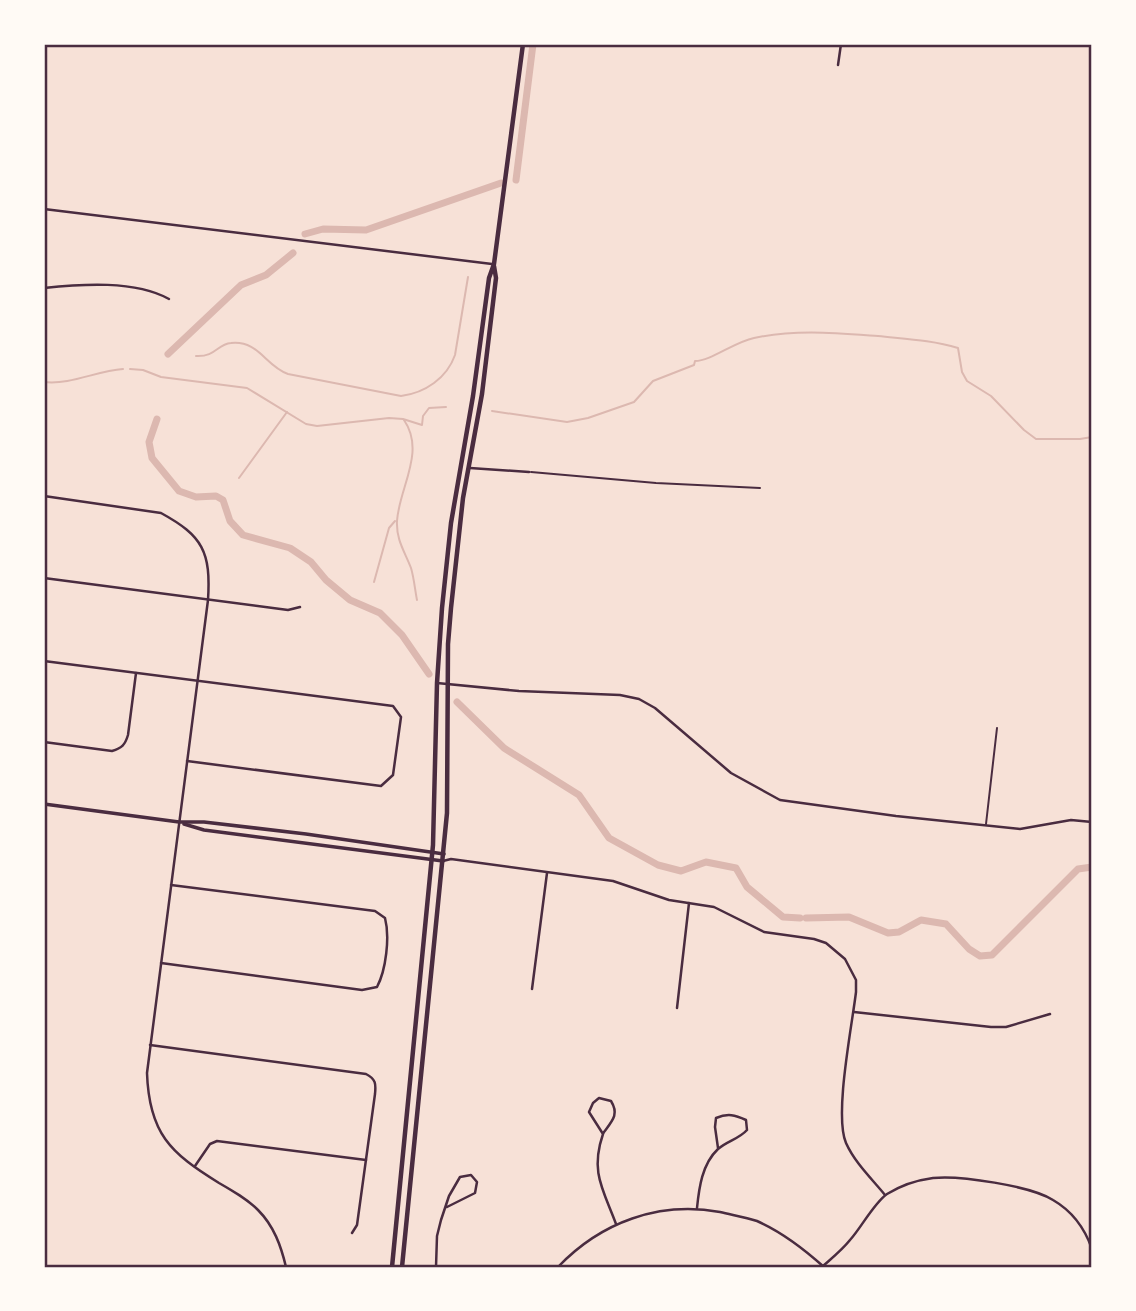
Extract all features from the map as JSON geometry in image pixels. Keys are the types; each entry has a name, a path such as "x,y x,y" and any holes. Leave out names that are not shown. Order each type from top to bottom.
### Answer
{"main road":[{"path":"392,1267 432,852 437,684 451,523 473,396 489,278 494,264 523,44"},
{"path":"402,1267 444,854 452,596 463,498 482,394 496,278 494,264"}],"street":[{"path":"838,65 841,44"},
{"path":"44,209 494,264"},
{"path":"44,288 105,285 159,293 169,299"},
{"path":"469,468 529,472"},
{"path":"44,496 161,513 177,522 206,552 209,570 208,600 150,1045 148,1097 156,1125 165,1140 195,1167 246,1199 260,1212 274,1231 286,1267"},
{"path":"44,578 288,610 300,607"},
{"path":"44,661 393,706 401,717 393,775 382,786 187,761"},
{"path":"44,742 112,751 120,749 126,743 128,735 136,673"},
{"path":"437,684 620,695 639,699 655,708 731,773 780,800 1020,829 1071,820 1092,822"},
{"path":"44,804 432,852 452,859"},
{"path":"179,822 204,830 613,881 669,900 714,907 764,932 814,939 836,950 845,959 856,980 842,1125 846,1141 857,1161 885,1195"},
{"path":"532,989 547,873"},
{"path":"161,963 369,990 377,988 380,981 388,929 385,918 375,911 171,885"},
{"path":"677,1008 689,903"},
{"path":"854,1012 991,1027 1006,1027 1050,1014"},
{"path":"150,1045 373,1077 376,1094 357,1225 352,1233"},
{"path":"603,1134 589,1112 599,1098 611,1101 616,1109 615,1118 603,1134 597,1153 597,1174 617,1224"},
{"path":"697,1208 701,1179 719,1148 740,1137 747,1130 746,1120 725,1114 716,1118 719,1148"},
{"path":"195,1167 210,1144 217,1141 366,1160"},
{"path":"436,1267 437,1236 447,1207 457,1179 463,1175 471,1175 477,1182 475,1193 447,1207"},
{"path":"558,1267 588,1240 617,1224 648,1213 697,1208 755,1221 796,1244 823,1267 849,1242 885,1195 933,1178 954,1178 1034,1191 1056,1201 1073,1216 1087,1236 1092,1249"}],"lane":[{"path":"529,472 656,483 760,488"},
{"path":"986,825 996,728"}],"waterway":[{"path":"516,180 533,44"},
{"path":"305,234 323,229 366,230 501,183"},
{"path":"168,354 241,285 266,275 293,253"},
{"path":"196,356 208,355 226,344 241,343 255,349 288,374 401,396 418,392 441,377 455,355 468,277"},
{"path":"492,411 567,422 588,418 634,402 653,381 746,340 785,333 832,333 919,340 958,348 962,372 967,381 991,396 1036,439 1092,437"},
{"path":"44,382 64,382 123,369"},
{"path":"130,369 143,370 161,377 247,388 306,424 317,426 389,418 422,425 423,416 429,408 446,407"},
{"path":"239,478 287,412"},
{"path":"157,419 149,442 152,458 179,491 196,497 216,496 223,500 230,521 243,535 290,548 311,562 326,580 350,600 380,613 402,635 429,674"},
{"path":"404,420 410,432 412,457 399,508 397,528 411,568 417,600"},
{"path":"374,582 389,528 395,521"},
{"path":"457,702 504,748 579,795 609,838 658,865 681,871 706,862 736,868 747,887 783,917 800,918"},
{"path":"806,918 849,917 888,933 899,932 921,920 946,924 969,949 980,956 992,955 1078,869 1092,867"}]}
